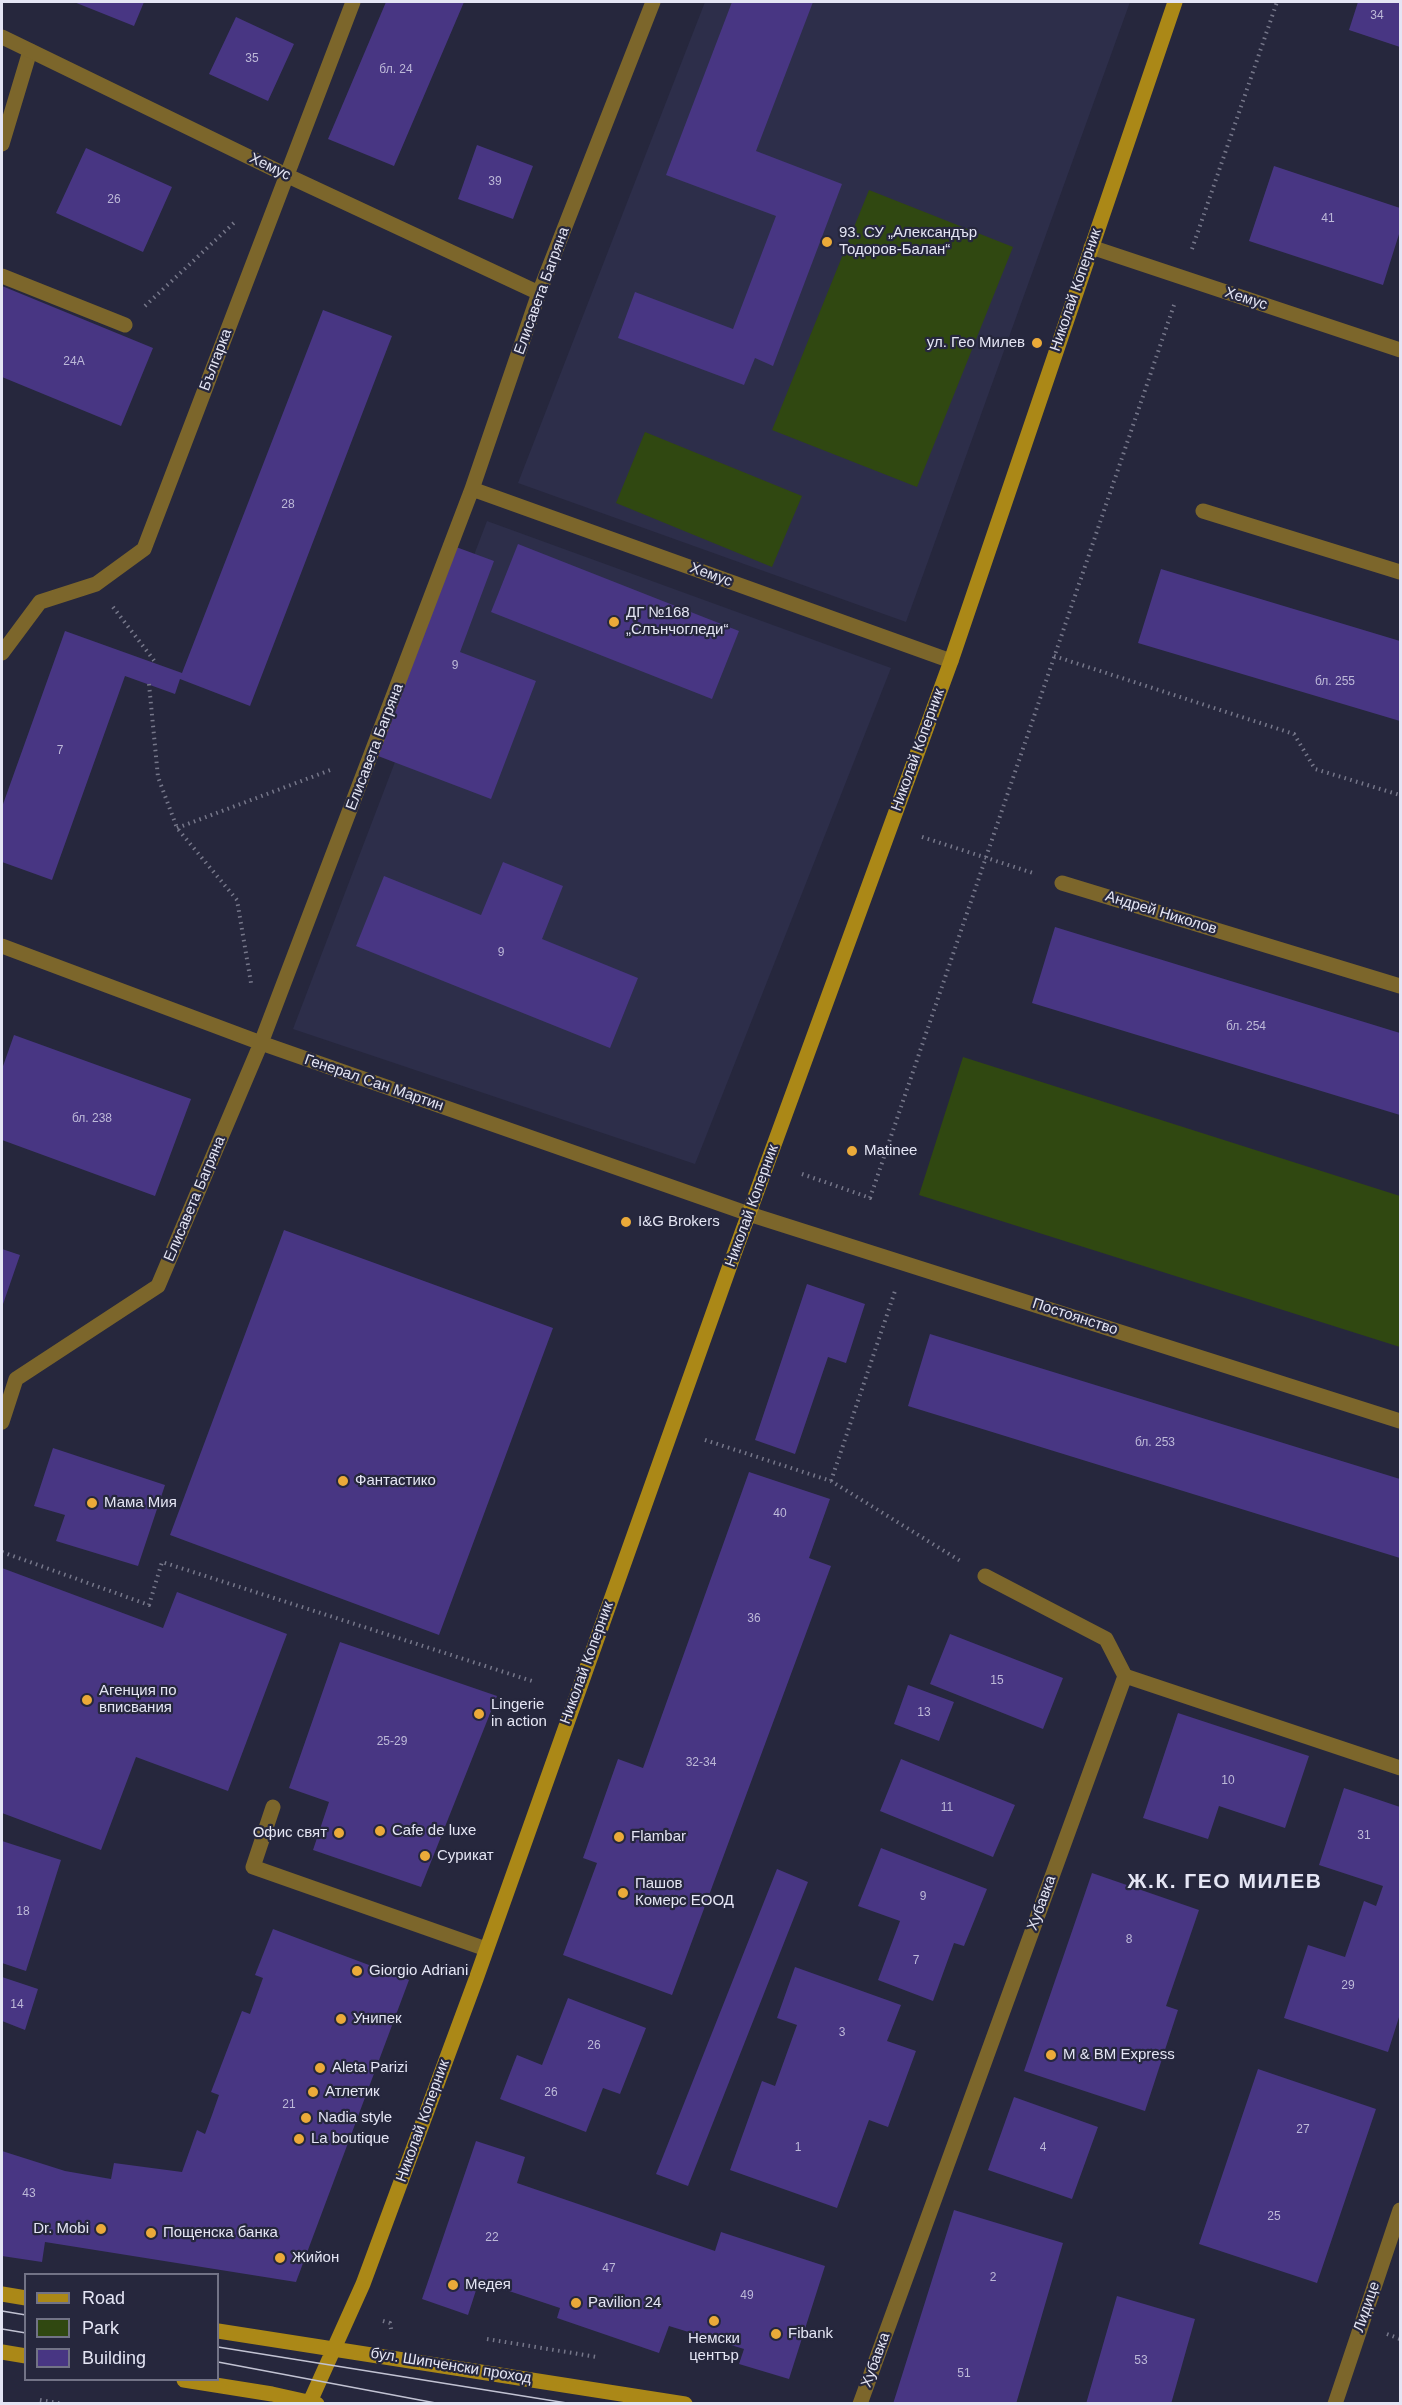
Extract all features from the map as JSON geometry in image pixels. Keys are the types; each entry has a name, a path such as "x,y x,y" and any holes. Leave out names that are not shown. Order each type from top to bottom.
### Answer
{"street":[{"name":"Българка","path":"2,653 40,602 96,584 144,549 353,2"},
{"name":"Елисавета Багряна","path":"16,1379 158,1286 261,1043 472,489 539,293 653,2"},
{"name":"Николай Коперник","path":"312,2403 363,2284 486,1949 749,1214 951,661 1175,2"},
{"name":"Хемус","path":"2,37 286,175 539,293"},
{"path":"2,144 30,51"},
{"name":"Хемус","path":"1090,248 1401,350"},
{"path":"2,276 125,325"},
{"name":"Хемус","path":"472,489 951,661"},
{"path":"1203,511 1401,572"},
{"name":"Андрей Николов","path":"1062,883 1401,986"},
{"name":"Генерал Сан Мартин","path":"2,946 261,1043 749,1214"},
{"name":"Постоянство","path":"749,1214 1401,1421"},
{"path":"2,1373 16,1379 2,1422"},
{"path":"985,1576 1106,1639 1125,1676 1401,1768"},
{"name":"Хубавка","path":"860,2403 1125,1676"},
{"path":"273,1807 253,1867 486,1949"},
{"name":"Лидице","path":"1335,2403 1401,2210"},
{"path":"2,2294 24,2298"},
{"name":"бул. Шипченски проход","path":"219,2331 685,2403"},
{"path":"2,2352 24,2356"},
{"path":"195,2381 312,2403"}],"path":[{"path":"802,1174 870,1198 1277,2"},
{"path":"125,325 244,214"},
{"path":"96,584 156,663"},
{"path":"1054,656 1294,734 1315,769 1401,795"},
{"path":"149,684 158,777 177,828 237,900 252,988"},
{"path":"177,828 372,755"},
{"path":"922,837 1062,883"},
{"path":"831,1481 904,1263"},
{"path":"705,1440 831,1481 985,1576"},
{"path":"2,1552 149,1605 162,1562 535,1682"},
{"path":"383,2321 390,2323"},
{"path":"486,2339 607,2359"},
{"path":"40,2400 64,2403"}],"shaded area":[{"name":"93. СУ „Александър Тодоров-Балан“","path":"705,2 1130,2 906,622 518,483"},
{"path":"487,521 891,668 695,1164 293,1029"}],"green space":[{"path":"869,190 1013,247 917,487 772,430"},
{"path":"645,432 802,496 772,567 616,503"},
{"path":"963,1057 1400,1196 1400,1347 919,1195"}],"building":[{"path":"74,2 144,2 134,26"},
{"path":"386,2 464,2 394,166 328,139"},
{"path":"732,2 813,2 756,151 842,184 773,366 755,358 744,385 618,338 635,292 733,329 776,216 666,175"},
{"path":"1358,2 1400,2 1400,47 1349,30"},
{"path":"236,17 294,44 268,101 209,74"},
{"path":"477,145 533,166 513,219 458,199"},
{"path":"86,148 172,187 143,252 56,213"},
{"path":"1274,166 1400,208 1400,231 1383,285 1249,241"},
{"path":"2,286 153,348 121,426 2,377"},
{"path":"323,310 392,336 250,706 180,679 175,694 125,676 52,880 2,862 2,807 65,631 182,673"},
{"path":"518,544 739,631 712,699 491,612"},
{"path":"456,547 494,561 460,652 536,681 491,799 378,756"},
{"path":"1161,569 1400,641 1400,721 1138,643"},
{"path":"503,862 563,886 542,939 638,978 610,1048 356,946 384,876 481,915"},
{"path":"1055,927 1400,1033 1400,1115 1032,1003"},
{"path":"14,1035 191,1099 155,1196 2,1140 2,1069"},
{"name":"Фантастико","path":"284,1230 553,1328 439,1635 170,1535"},
{"path":"2,1249 20,1255 2,1307"},
{"path":"807,1284 865,1304 846,1363 828,1357 795,1454 755,1440"},
{"path":"930,1334 1400,1479 1400,1558 908,1406"},
{"path":"53,1448 165,1485 138,1566 56,1541 65,1515 34,1506"},
{"path":"749,1472 830,1499 809,1558 831,1566 672,1995 563,1955 597,1863 583,1858 618,1759 643,1768"},
{"path":"2,1568 163,1628 177,1592 287,1634 228,1791 136,1757 101,1850 2,1813"},
{"path":"950,1634 1063,1678 1043,1729 930,1684"},
{"path":"340,1642 497,1696 421,1887 313,1850 329,1802 289,1788"},
{"path":"908,1685 954,1702 939,1741 894,1724"},
{"path":"1178,1713 1309,1756 1285,1828 1219,1806 1208,1839 1143,1818"},
{"path":"901,1759 1015,1805 993,1857 880,1811"},
{"path":"1344,1788 1400,1807 1400,2014 1388,2052 1284,2018 1308,1945 1345,1957 1364,1901 1376,1906 1383,1886 1319,1865"},
{"path":"2,1841 61,1860 26,1971 2,1963"},
{"path":"881,1848 987,1889 964,1946 954,1943 933,2001 878,1980 900,1921 858,1906"},
{"path":"777,1869 808,1882 688,2186 656,2174"},
{"path":"1092,1873 1199,1910 1166,2006 1178,2010 1145,2111 1024,2071"},
{"path":"273,1929 409,1980 296,2282 45,2242 42,2262 2,2256 2,2151 65,2171 111,2179 114,2163 182,2172 197,2130 205,2134 219,2095 211,2092 242,2011 250,2014 263,1978 255,1975"},
{"path":"795,1967 901,2005 887,2041 916,2051 888,2127 869,2120 837,2208 730,2170 762,2081 775,2086 797,2025 777,2018"},
{"path":"2,1977 38,1989 25,2030 2,2021"},
{"path":"568,1998 646,2028 620,2094 603,2088 586,2132 500,2099 517,2055 542,2065"},
{"path":"1258,2069 1376,2109 1317,2283 1199,2244"},
{"path":"1014,2097 1098,2127 1072,2199 988,2170"},
{"path":"476,2141 525,2157 517,2183 715,2251 721,2232 825,2266 789,2379 739,2364 744,2349 669,2326 659,2353 557,2318 560,2308 479,2281 468,2315 422,2299"},
{"path":"954,2210 1063,2243 1016,2404 893,2404"},
{"path":"1117,2296 1195,2319 1171,2404 1086,2404"}],"tram line":[{"path":"2,2311 24,2315"},
{"path":"2,2329 24,2333"},
{"path":"219,2347 573,2404"},
{"path":"219,2362 441,2404"}],"place":[{"name":"93. СУ „Александър Тодоров-Балан“","path":"827,242"},
{"name":"ул. Гео Милев","path":"1037,343"},
{"name":"ДГ №168 „Слънчогледи“","path":"614,622"},
{"name":"Matinee","path":"852,1151"},
{"name":"I&G Brokers","path":"626,1222"},
{"name":"Фантастико","path":"343,1481"},
{"name":"Мама Мия","path":"92,1503"},
{"name":"Агенция по вписвания","path":"87,1700"},
{"name":"Lingerie in action","path":"479,1714"},
{"name":"Cafe de luxe","path":"380,1831"},
{"name":"Офис свят","path":"339,1833"},
{"name":"Flambar","path":"619,1837"},
{"name":"Сурикат","path":"425,1856"},
{"name":"Пашов Комерс ЕООД","path":"623,1893"},
{"name":"Giorgio Adriani","path":"357,1971"},
{"name":"Унипек","path":"341,2019"},
{"name":"M & BM Express","path":"1051,2055"},
{"name":"Aleta Parizi","path":"320,2068"},
{"name":"Атлетик","path":"313,2092"},
{"name":"Nadia style","path":"306,2118"},
{"name":"La boutique","path":"299,2139"},
{"name":"Dr. Mobi","path":"101,2229"},
{"name":"Пощенска банка","path":"151,2233"},
{"name":"Жийон","path":"280,2258"},
{"name":"Медея","path":"453,2285"},
{"name":"Pavilion 24","path":"576,2303"},
{"name":"Немски център","path":"714,2321"},
{"name":"Fibank","path":"776,2334"}],"district":[{"name":"Ж.К. ГЕО МИЛЕВ","path":"1225,1882"}]}
